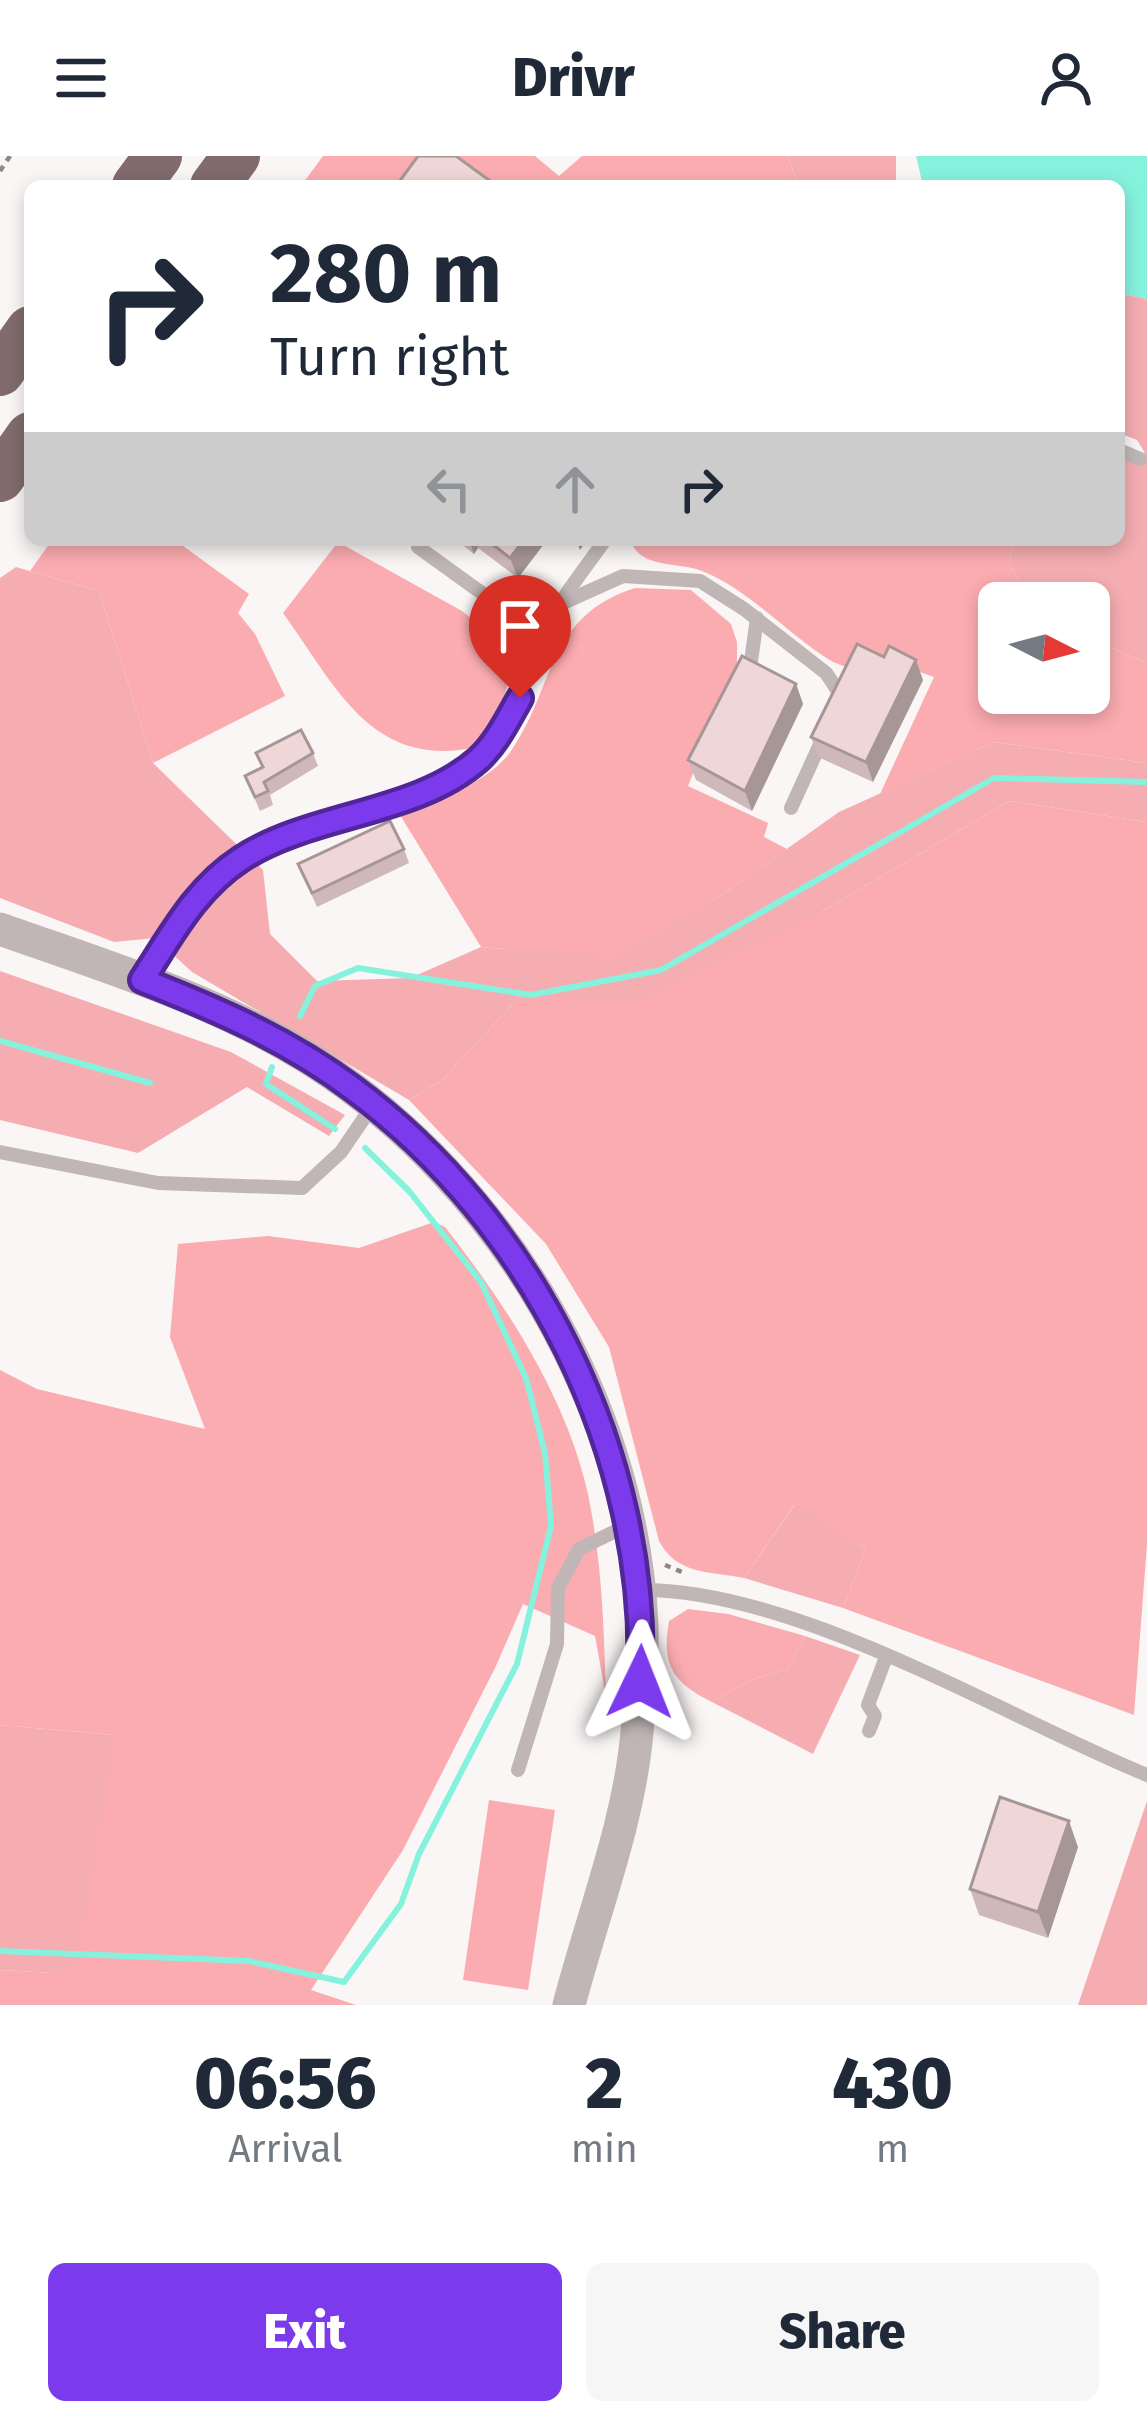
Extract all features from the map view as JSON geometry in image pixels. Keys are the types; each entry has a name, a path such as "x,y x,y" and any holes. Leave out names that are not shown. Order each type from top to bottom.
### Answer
{"highway":[{"path":"0,372 24,338"},
{"path":"0,478 24,444"}],"street":[{"path":"0,928 229,1015 314,1061 373,1105 461,1190 525,1275 559,1332 615,1473 628,1525 642,1628 636,1738 569,2005"}],"lane":[{"path":"1125,453 1140,459"},
{"path":"142,980 183,914 240,860 277,839 434,785 478,759 520,698 540,635 600,546"},
{"path":"418,547 540,635"},
{"path":"560,604 623,576 700,581 757,618 826,674 840,694 791,808"},
{"path":"749,676 757,618"},
{"path":"0,1152 158,1184 302,1188 341,1152 373,1105"},
{"path":"518,1770 557,1644 558,1588 579,1550 628,1525"},
{"path":"639,1590 692,1592 764,1612 886,1657 1147,1775"},
{"path":"868,1731 874,1716 868,1705 886,1657"}],"path":[{"path":"0,171 10,156"},
{"path":"656,1555 677,1571 695,1576"}],"shaded area":[{"path":"323,156 426,156 409,180 305,180"},
{"path":"444,156 535,156 559,176 582,156 788,156 796,180 477,180"},
{"path":"788,156 896,156 896,180 796,180"},
{"path":"916,156 1147,156 1147,299 1125,294 1125,180 922,180"},
{"path":"1125,294 1147,299 1147,663 1110,647 1110,582 1020,582 1009,564 1012,546 1125,546 1125,451 1145,453 1137,440 1125,435"},
{"path":"48,546 183,546 249,594 238,613 255,634 285,696 153,763 99,591 30,571"},
{"path":"335,546 345,546 462,611 510,650 505,692 472,748 437,751 407,745 381,733 358,714 283,613"},
{"path":"633,546 1012,546 1009,564 1020,582 978,582 978,714 1110,714 1110,647 1147,663 1147,763 994,742 880,794 934,677 860,651 846,667 833,662 720,579 642,556"},
{"path":"16,567 99,591 153,763 263,870 270,934 317,981 410,978 481,947 616,957 723,894 839,812 994,742 1147,763 1147,822 1009,801 818,914 632,1004 522,994 443,1079 409,1100 192,972 155,938 114,942 0,898 0,578"},
{"path":"635,588 691,590 731,624 737,667 688,786 768,823 764,837 787,849 616,958 481,947 400,815 460,789 501,763 525,727 568,635 606,600"},
{"path":"1009,801 1147,822 1147,1544 1134,1715 843,1608 866,1548 794,1505 744,1578 695,1570 675,1560 659,1541 609,1347 546,1244 409,1100 443,1079 522,994 818,914"},
{"path":"0,971 231,1052 345,1115 329,1136 247,1087 138,1153 0,1120"},
{"path":"434,1222 445,1227 511,1320 565,1422 588,1494 596,1544 606,1697 595,1636 523,1604 403,1850 311,1990 356,2005 0,2005 0,1970 54,1973 115,1735 0,1725 0,1370 37,1389 205,1429 170,1337 178,1244 268,1236 359,1248"},
{"path":"795,1504 866,1548 843,1608 744,1578"},
{"path":"688,1609 728,1614 805,1636 788,1669 752,1680 712,1702 679,1680 669,1661 669,1621"},
{"path":"805,1636 860,1655 813,1754 712,1702 752,1680 788,1669"},
{"path":"0,1725 115,1735 77,1965 54,1973 0,1970"},
{"path":"489,1800 555,1810 528,1990 463,1980"},
{"path":"1147,1801 1147,2005 1078,2005"}],"building":[{"path":"418,156 456,156 489,180 400,180"},
{"path":"495,546 519,546 510,558"},
{"path":"857,644 884,657 889,646 916,660 866,762 811,737"},
{"path":"742,656 796,684 745,791 688,760"},
{"path":"301,730 313,753 264,782 268,791 255,797 245,776 263,767 256,753"},
{"path":"390,821 404,849 312,893 298,864"},
{"path":"1000,1797 1069,1821 1038,1912 970,1889"}],"waterway":[{"path":"300,1016 315,986 358,968 531,995 661,970 994,778 1147,782"},
{"path":"0,1041 150,1083"},
{"path":"272,1067 266,1084 335,1129"},
{"path":"0,1951 249,1961 344,1982 401,1904 419,1854 517,1664 551,1526 545,1453 526,1378 481,1282 409,1191 365,1148"}],"route":[{"path":"520,698 491,746 460,773 392,802 277,839 240,860 183,914 142,980 269,1035 354,1089 434,1160 493,1229 559,1332 615,1473 639,1590 640,1682"}]}
